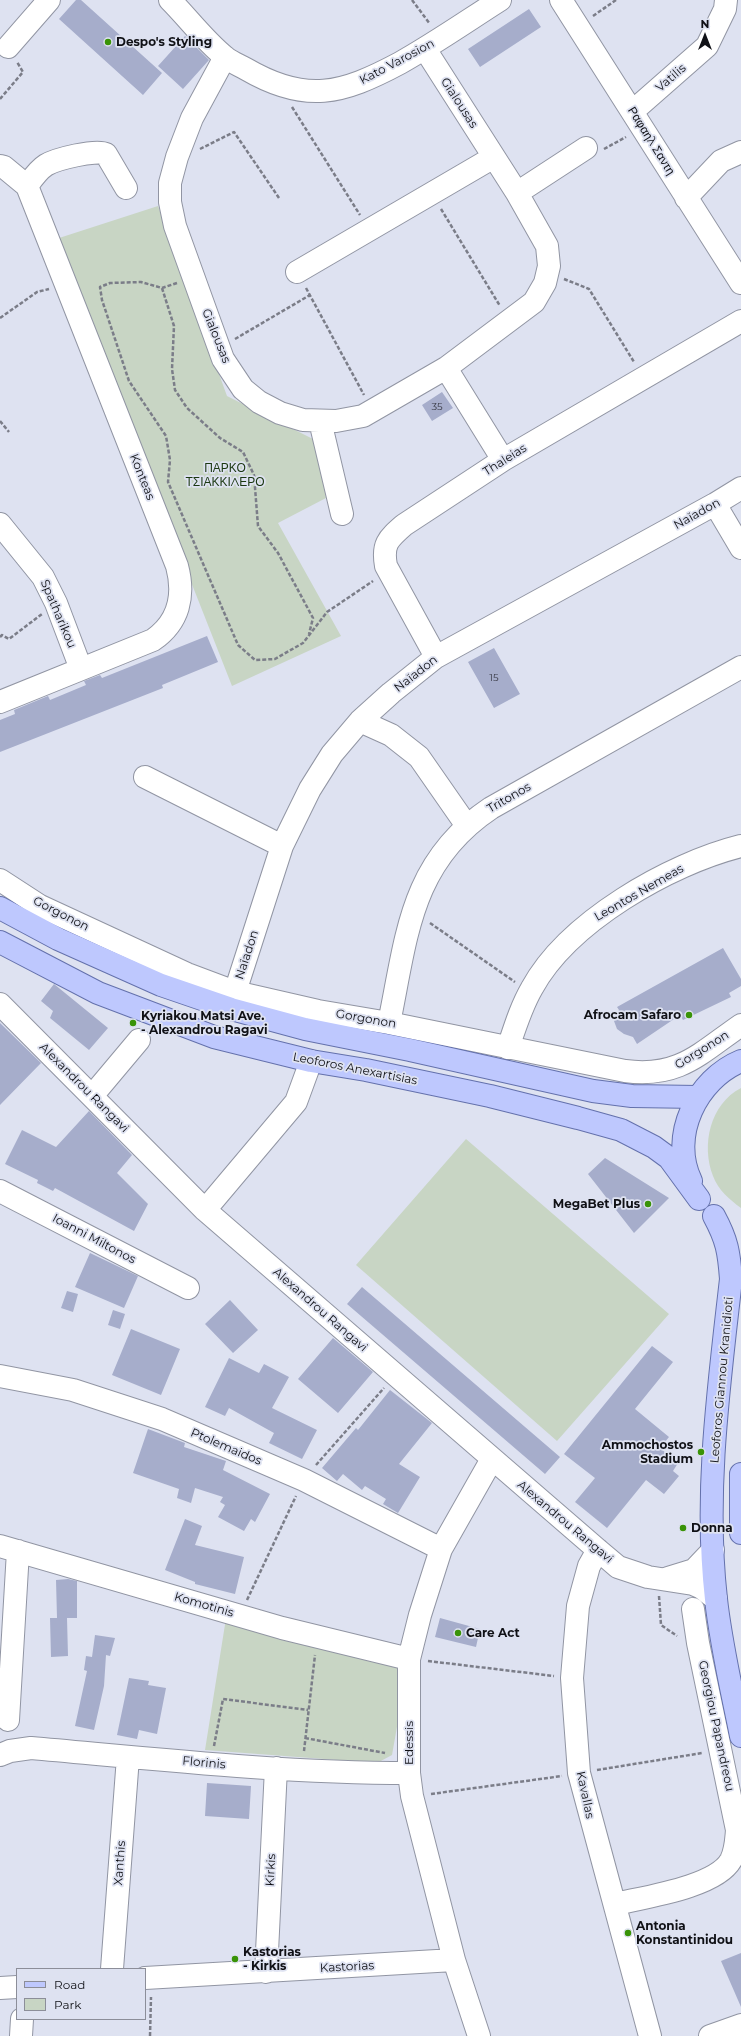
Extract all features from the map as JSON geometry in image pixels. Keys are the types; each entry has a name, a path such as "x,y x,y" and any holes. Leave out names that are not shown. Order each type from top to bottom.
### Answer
{"main road":[{"path":"0,908 58,939 161,985 232,1009 305,1029 410,1050 593,1091 632,1096 698,1097"},
{"name":"Leoforos Anexartisias","path":"0,942 98,993 203,1033 312,1061 366,1070 490,1096 621,1130 654,1147 669,1158 699,1199"},
{"path":"741,1061 730,1065 712,1079 698,1097 687,1122 684,1150 688,1177 699,1199 714,1216 741,1233"},
{"name":"Leoforos Giannou Kranidioti","path":"714,1216 725,1238 730,1257 731,1279 715,1435 713,1550 716,1600 741,1736"},
{"path":"741,1474 741,1532"}],"street":[{"path":"8,47 49,0"},
{"name":"Kato Varosion","path":"170,0 225,57 264,80 292,89 312,91 345,88 369,79 433,44 500,0"},
{"name":"Ραφαηλ Σαντη","path":"560,0 638,119 686,198 741,282"},
{"name":"Vatilis","path":"638,119 707,46 725,9 726,0"},
{"name":"Gialousas","path":"225,57 192,118 176,160 170,183 170,202 175,226 223,359 242,389 259,402 280,413 295,418 336,421 363,416 446,368 534,302 545,283 548,272 549,266 547,246 517,193 494,157 433,44"},
{"path":"517,193 586,148"},
{"path":"27,186 46,165 90,152 101,152 106,154 126,188"},
{"path":"686,198 721,161 741,152"},
{"path":"297,272 494,157"},
{"name":"Konteas","path":"0,166 4,166 27,186 65,285 178,566 182,590 177,613 163,633 154,640 0,702"},
{"name":"Thaleias","path":"436,657 388,570 384,553 386,543 393,534 404,525 503,460 741,321"},
{"path":"446,368 503,460"},
{"path":"320,421 342,514"},
{"name":"Naïadon","path":"235,992 282,846 310,788 332,754 360,721 391,693 436,657 715,504 741,488"},
{"path":"715,504 741,548"},
{"name":"Spatharikou","path":"0,524 43,577 56,604 81,669"},
{"name":"Tritonos","path":"389,1023 413,911 429,873 454,838 491,808 741,667"},
{"path":"360,721 391,736 419,757 467,826"},
{"path":"145,777 282,846"},
{"name":"Leontos Nemeas","path":"508,1048 520,1011 530,992 546,968 562,948 594,919 657,880 682,867 704,857 741,846"},
{"name":"Gorgonon","path":"0,880 40,906 187,974 235,992 318,1011 389,1023 625,1071 658,1072 672,1069 686,1063 741,1025"},
{"name":"Alexandrou Rangavi","path":"0,1004 205,1210 618,1567 634,1574 692,1584 702,1588 716,1600"},
{"path":"92,1096 139,1040"},
{"path":"205,1210 296,1102 312,1061"},
{"name":"Ioanni Miltonos","path":"0,1190 188,1288"},
{"name":"Ptolemaidos","path":"0,1376 74,1390 162,1419 304,1480 441,1549"},
{"name":"Edessis","path":"479,2036 454,1960 412,1796 409,1765 409,1659 420,1615 441,1549 492,1459"},
{"path":"8,1720 9,1549"},
{"name":"Komotinis","path":"9,1549 239,1616 409,1659"},
{"name":"Kavallas","path":"598,1550 589,1566 578,1606 572,1678 580,1773 591,1822 615,1904 650,2036"},
{"name":"Alexandrou Rangavi","path":"661,1578 685,1574 694,1570 713,1550"},
{"name":"Georgiou Papandreou","path":"615,1904 704,1882 720,1872 730,1861 736,1848 737,1830 693,1609"},
{"name":"Florinis","path":"0,1755 10,1751 31,1748 128,1757 359,1773 409,1765"},
{"name":"Xanthis","path":"112,1968 128,1757"},
{"name":"Kirkis","path":"266,1972 276,1768"},
{"name":"Kastorias","path":"148,1978 454,1960"},
{"path":"0,1988 16,1986"},
{"path":"21,2036 22,2020"},
{"path":"710,2036 741,2025"}],"path":[{"path":"412,0 433,44"},
{"path":"577,26 616,0"},
{"path":"0,99 23,72 8,47"},
{"path":"278,85 370,229"},
{"path":"586,148 596,154 638,119"},
{"path":"176,160 234,132 279,198"},
{"path":"431,193 509,322"},
{"path":"297,272 372,411"},
{"path":"548,272 589,289 644,378"},
{"path":"308,635 313,618 278,553 258,526 254,475 243,452 220,438 187,408 175,390 172,369 174,326 162,288 141,282 110,283 100,288 102,300 130,381 166,436 170,460 168,482 238,645 255,660 275,659 304,643 308,635 328,612 388,570"},
{"path":"0,318 37,292 65,285"},
{"path":"219,349 310,295"},
{"path":"0,421 9,432"},
{"path":"0,637 2,635 9,639 56,604"},
{"path":"413,911 530,992"},
{"path":"239,1616 304,1480 395,1375"},
{"path":"661,1578 660,1625 700,1650"},
{"path":"302,1770 317,1636"},
{"path":"409,1659 572,1678"},
{"path":"210,1763 224,1700 308,1710"},
{"path":"305,1738 409,1765"},
{"path":"148,1978 150,2036"}],"green space":[{"name":"ΠΑΡΚΟ ΤΣΙΑΚΚΙΛΕΡΟ","path":"158,206 227,396 317,441 326,498 278,523 341,636 232,686 56,239"},
{"path":"741,1088 741,1208 721,1190 715,1181 709,1164 708,1139 715,1115 722,1104 730,1095"},
{"path":"466,1139 669,1314 557,1441 356,1265"},
{"path":"227,1612 409,1659 392,1755 377,1763 205,1750"}],"building":[{"path":"76,0 81,0 162,73 143,95 59,19"},
{"path":"529,9 541,27 480,67 468,49"},
{"path":"185,36 209,60 183,89 158,66"},
{"path":"442,392 453,408 432,421 422,405"},
{"path":"207,636 218,662 162,685 163,688 0,752 0,720 15,714 14,710 48,696 50,700 86,685 84,681 100,675 102,678"},
{"path":"494,648 520,694 494,708 468,662"},
{"path":"723,948 741,979 741,986 729,993 731,997 683,1020 680,1015 637,1044 633,1037 624,1034 617,1029 614,1021 619,1010 617,1007"},
{"path":"54,984 108,1028 89,1050 50,1018 53,1011 41,1001"},
{"path":"0,1023 41,1063 0,1105"},
{"path":"89,1111 132,1155 117,1173 148,1204 134,1231 55,1188 53,1191 37,1183 38,1180 5,1164 22,1130 56,1147"},
{"path":"605,1158 669,1198 634,1233 588,1174"},
{"path":"90,1253 138,1276 124,1308 75,1287"},
{"path":"362,1287 560,1457 545,1474 347,1304"},
{"path":"67,1291 78,1294 73,1312 61,1308"},
{"path":"230,1300 258,1330 233,1353 205,1324"},
{"path":"113,1310 125,1314 120,1329 108,1325"},
{"path":"131,1329 180,1349 161,1395 112,1375"},
{"path":"333,1338 373,1372 338,1413 298,1379"},
{"path":"652,1346 673,1362 635,1409 669,1437 660,1448 678,1463 673,1471 679,1476 664,1494 646,1480 607,1528 575,1502 595,1478 564,1454"},
{"path":"229,1358 259,1373 264,1364 289,1377 272,1408 317,1430 302,1459 269,1443 274,1433 229,1408 225,1416 205,1407"},
{"path":"390,1390 432,1423 399,1464 420,1477 398,1513 383,1504 386,1499 365,1486 362,1490 343,1474 337,1481 322,1468 356,1428 358,1430"},
{"path":"148,1429 185,1443 184,1447 226,1461 223,1470 270,1494 255,1522 251,1519 244,1531 218,1517 225,1505 220,1502 223,1497 195,1488 191,1503 177,1498 179,1489 133,1473"},
{"path":"185,1519 202,1526 195,1545 244,1557 235,1594 195,1584 195,1582 165,1570"},
{"path":"68,1579 77,1581 77,1618 57,1618 56,1580"},
{"path":"50,1618 67,1618 68,1656 51,1657"},
{"name":"Care Act","path":"440,1618 480,1629 476,1647 435,1637"},
{"path":"95,1635 115,1638 110,1656 106,1655 104,1686 94,1730 75,1726 87,1671 84,1670 86,1656 92,1657"},
{"path":"129,1678 149,1681 148,1685 166,1688 157,1734 139,1730 137,1739 117,1735"},
{"path":"207,1783 251,1786 249,1819 205,1816"},
{"path":"741,1953 741,2007 721,1961"}],"place":[{"name":"Despo's Styling","path":"108,42"},
{"name":"Afrocam Safaro","path":"689,1015"},
{"name":"Kyriakou Matsi Ave. - Alexandrou Ragavi","path":"133,1023"},
{"name":"MegaBet Plus","path":"648,1204"},
{"name":"Ammochostos Stadium","path":"701,1452"},
{"name":"Donna","path":"683,1528"},
{"name":"Care Act","path":"458,1633"},
{"name":"Antonia Konstantinidou","path":"628,1933"},
{"name":"Kastorias - Kirkis","path":"235,1959"}]}
